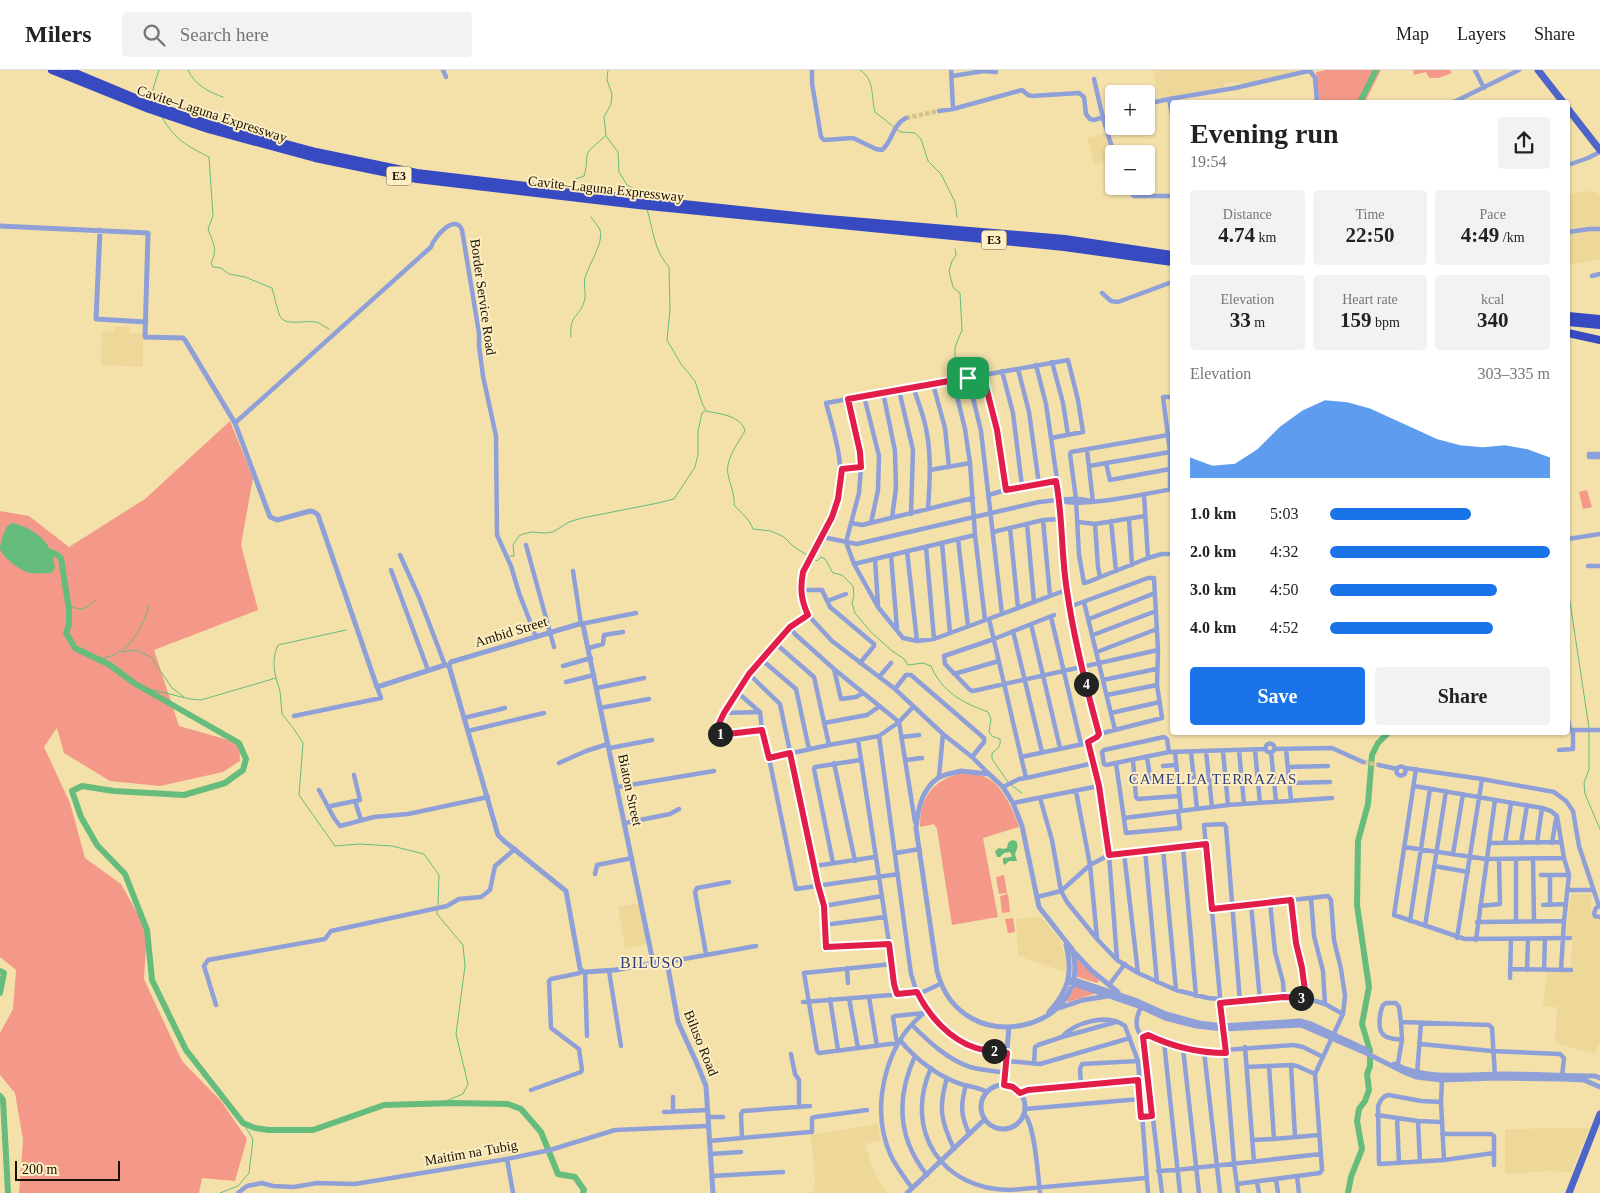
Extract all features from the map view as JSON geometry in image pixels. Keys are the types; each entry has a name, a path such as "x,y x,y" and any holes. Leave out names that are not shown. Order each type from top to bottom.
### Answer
{"highway":[{"name":"Cavite–Laguna Expressway","path":"52,70 226,134 298,154 396,176 475,187 651,203 1064,247 1170,262"},
{"name":"Cavite–Laguna Expressway","path":"68,70 148,106"},
{"name":"Cavite–Laguna Expressway","path":"816,220 1065,239 1170,254"},
{"path":"1570,316 1600,319"},
{"path":"1570,322 1600,325"},
{"path":"1570,333 1600,340"}],"main road":[{"path":"1538,70 1561,100"},
{"path":"1570,112 1600,151"},
{"path":"1569,1193 1600,1114"}],"street":[{"path":"443,70 446,77"},
{"path":"812,70 822,139 854,138 882,150 887,146 897,125 906,118"},
{"path":"951,70 953,109"},
{"path":"1475,70 1484,88"},
{"path":"1502,70 1505,77"},
{"path":"1458,100 1519,70"},
{"path":"952,76 987,71 996,72"},
{"path":"1155,102 1235,88 1308,71 1315,78 1316,100"},
{"path":"1094,79 1111,145"},
{"path":"940,111 1020,90 1032,96 1079,93 1084,97 1086,114 1090,120 1103,118"},
{"path":"1185,96 1186,100"},
{"path":"1169,99 1170,104"},
{"path":"1570,164 1588,158 1600,151"},
{"path":"1133,195 1170,196"},
{"name":"Border Service Road","path":"235,423 431,247 433,240 451,224 459,225 462,230 479,333 483,376 496,436 497,535 511,566 519,593 536,636"},
{"path":"0,226 148,233 145,337 183,338 235,423 270,517 277,520 310,511 318,515 381,698 294,716"},
{"path":"1570,232 1600,229"},
{"path":"100,230 96,319 146,322"},
{"path":"1592,276 1600,274"},
{"path":"1102,293 1111,301 1118,302 1170,283"},
{"path":"1052,438 1083,432 1078,400 1068,360 826,403 842,469 837,504 803,572 802,602 808,615 832,641 895,689 913,707 1005,786 1022,826 1039,907 1066,942 1092,971 1122,996"},
{"path":"1052,362 1064,403 1068,435"},
{"path":"1036,365 1052,438 1056,481 1060,500 1066,590 1081,667 1099,734"},
{"path":"1018,369 1029,412 1039,484"},
{"path":"1002,371 1013,413 1022,486"},
{"path":"983,375 997,430 1006,490"},
{"path":"968,378 981,431 1002,614"},
{"path":"953,380 965,428 970,463 975,535 987,619 994,639 1026,778"},
{"path":"934,384 944,428 949,467"},
{"path":"913,387 925,422 930,470 928,509"},
{"path":"899,390 913,450 911,514"},
{"path":"883,392 895,451 896,488 892,518"},
{"path":"864,396 879,456 878,490 871,523"},
{"path":"1106,463 1110,480 1170,469 1170,452 1163,397 1170,396"},
{"path":"848,399 860,452 861,467 859,493 846,542 854,564 878,607 903,638 917,641 934,639 1066,590"},
{"path":"1168,435 1071,452 1070,454 1076,501 1082,580 1088,582 1148,558 1170,554"},
{"path":"1087,450 1093,502"},
{"path":"1089,466 1170,452"},
{"path":"1589,455 1600,455"},
{"path":"930,470 970,463"},
{"path":"842,469 861,467"},
{"path":"989,495 1022,486 1056,481"},
{"path":"822,537 857,544 1039,502 1060,500 1064,503 1076,501 1093,502 1170,490"},
{"path":"1144,494 1148,558"},
{"path":"851,523 862,525 973,498"},
{"path":"1078,522 1095,524 1145,516"},
{"path":"993,532 1043,520 1060,519"},
{"path":"1128,519 1132,565"},
{"path":"1043,520 1050,596"},
{"path":"1111,521 1116,571"},
{"path":"1027,524 1034,602"},
{"path":"1095,524 1100,577"},
{"path":"1010,528 1018,608"},
{"path":"1570,539 1600,534"},
{"path":"854,564 975,535"},
{"path":"958,539 968,626"},
{"path":"942,543 950,633"},
{"path":"526,545 554,647"},
{"path":"926,547 934,639"},
{"path":"907,551 917,641"},
{"path":"400,554 447,665 498,834 566,891 580,968 584,971 587,1036"},
{"path":"891,555 897,629"},
{"path":"874,559 878,607"},
{"path":"1588,566 1600,566"},
{"path":"391,570 428,670"},
{"path":"573,571 581,624 636,613"},
{"path":"1021,756 1088,742 1099,734 1161,719 1156,669 1158,650 1154,578 1152,577 1070,607"},
{"path":"801,590 822,590 830,607 874,644 860,663"},
{"path":"1089,619 1155,593"},
{"path":"827,601 846,594"},
{"path":"1084,602 1115,730"},
{"path":"1093,635 1156,611"},
{"path":"762,730 714,734 724,713 749,674 790,627 808,615"},
{"path":"1080,744 1063,671 1052,616 944,656 945,664 973,691 1024,679 1063,671 1081,667 1100,664 1158,650"},
{"name":"Ambid Street","path":"378,687 447,665 451,662 581,624"},
{"name":"Biaton Street","path":"581,624 584,627 589,648 653,962"},
{"path":"1031,624 1060,748"},
{"path":"790,627 795,634 834,669 899,722 940,984 955,1006 965,1014 988,1026 1010,1028 1026,1024 1058,1008 1083,1000 1110,996"},
{"path":"1097,652 1157,629"},
{"path":"1013,631 1042,752"},
{"path":"589,648 603,644 604,635 623,632"},
{"path":"776,644 814,677 829,745"},
{"path":"563,666 591,658"},
{"path":"762,660 796,689 809,749"},
{"path":"954,674 999,661"},
{"path":"879,677 891,663"},
{"path":"834,669 841,699 856,697 863,693"},
{"path":"1103,680 1156,669"},
{"path":"749,674 780,704 824,906 826,947 889,944"},
{"path":"566,682 594,675"},
{"path":"895,689 906,675 910,675 984,738 984,742 972,757"},
{"path":"597,688 644,678"},
{"path":"1107,695 1157,685"},
{"path":"737,692 760,712 762,730 795,888 898,874"},
{"path":"600,708 649,698"},
{"path":"1111,713 1160,702"},
{"path":"824,723 867,714 880,706"},
{"path":"769,758 879,736 899,722 913,707"},
{"path":"464,718 505,708"},
{"path":"724,713 760,712"},
{"path":"468,731 544,713"},
{"path":"1559,750 1573,749 1570,730 1598,730"},
{"path":"939,777 944,734"},
{"path":"902,737 919,735"},
{"path":"879,736 911,974 917,992 926,1013 955,1038 975,1048 1007,1053"},
{"path":"1116,764 1126,833 1180,828 1176,765 1172,752 1167,739 1164,737 1103,751 1104,764 1106,765 1172,752 1266,749 1269,752 1286,749 1332,748 1363,762"},
{"path":"559,763 586,750 652,740"},
{"path":"858,740 897,994"},
{"path":"1088,742 1099,786 1109,855 1118,960"},
{"path":"1266,749 1269,743 1273,744 1276,801"},
{"path":"1286,749 1291,800"},
{"path":"1238,750 1244,804"},
{"path":"1255,750 1260,803"},
{"path":"1206,751 1212,807"},
{"path":"1223,751 1228,805"},
{"path":"1191,752 1197,809"},
{"path":"1147,757 1150,783 1178,780"},
{"path":"906,760 922,758"},
{"path":"833,863 814,769 815,767 860,760"},
{"path":"1133,760 1136,797 1138,799 1179,796"},
{"path":"1005,786 1019,778 1094,762"},
{"path":"834,764 855,861"},
{"path":"1163,766 1176,765"},
{"path":"1379,765 1397,769 1397,772 1401,775 1405,774 1405,768 1416,769 1554,792 1566,801 1575,816 1579,846 1599,906 1594,912 1596,916 1600,917"},
{"path":"1288,767 1328,766"},
{"path":"1416,769 1394,915 1458,938 1476,940 1570,938"},
{"path":"618,787 714,771"},
{"path":"916,828 918,810 922,798 939,777 961,771 989,774"},
{"path":"331,806 360,800 354,775"},
{"path":"1458,938 1482,779"},
{"path":"1290,783 1330,782"},
{"path":"1013,803 1099,786"},
{"path":"1414,786 1542,808 1551,811 1557,816 1564,858 1569,875 1562,938 1561,970"},
{"path":"1410,921 1430,789"},
{"path":"319,790 340,826 374,817 408,814 488,797"},
{"path":"1076,791 1090,865 1097,939"},
{"path":"1425,926 1446,791"},
{"path":"1453,854 1463,794"},
{"path":"1040,798 1052,840 1061,891 1067,902 1097,939 1118,960 1157,982 1196,996 1220,1001 1240,1002 1284,997 1306,998 1325,1004 1343,1014"},
{"path":"1124,818 1228,805 1332,798"},
{"path":"1476,940 1486,859 1496,800"},
{"path":"355,801 361,820"},
{"path":"1505,843 1511,802"},
{"path":"1521,843 1527,805"},
{"path":"1537,843 1542,808"},
{"path":"625,824 670,814 679,809"},
{"path":"1552,843 1557,816"},
{"path":"1238,1193 1204,825 1226,826 1240,1002"},
{"path":"1489,843 1561,842"},
{"path":"1037,897 1061,891 1090,865 1109,855 1206,844"},
{"path":"1183,847 1196,996"},
{"path":"1404,847 1486,859 1564,858"},
{"path":"216,1005 204,966 208,960 325,939 331,931 447,906 459,899 481,897 490,890 495,866 514,849"},
{"path":"896,853 920,849"},
{"path":"1163,849 1176,990"},
{"path":"1145,850 1157,982"},
{"path":"1124,853 1138,973"},
{"path":"815,866 875,857"},
{"path":"595,874 597,865 632,858"},
{"path":"1533,858 1534,921"},
{"path":"1480,906 1500,904 1499,859"},
{"path":"1516,859 1516,921"},
{"path":"1434,866 1468,872"},
{"path":"1541,875 1569,875"},
{"path":"1550,875 1550,905"},
{"path":"706,954 695,892 696,888 729,882"},
{"path":"1567,890 1593,890"},
{"path":"824,906 882,896"},
{"path":"1212,909 1327,896 1331,900 1334,940 1345,990 1343,1014 1315,1074 1322,1170 1297,1176 1237,1184"},
{"path":"1311,898 1314,936 1323,971 1325,1004"},
{"path":"1291,900 1296,943 1306,998"},
{"path":"1270,902 1284,997"},
{"path":"1251,904 1260,1000"},
{"path":"1543,905 1565,904"},
{"path":"824,926 885,917"},
{"path":"1477,922 1564,921"},
{"path":"1544,970 1545,938"},
{"path":"1510,978 1511,939"},
{"path":"1528,939 1528,970"},
{"path":"1045,1016 1061,997 1070,981 1070,964 1066,942"},
{"path":"531,1090 582,1070 579,1050 551,1028 549,988 549,981 551,979 584,971 608,971 756,946"},
{"path":"1058,1008 1064,1000 1070,981 1074,962 1072,949"},
{"name":"Biluso Road","path":"667,962 678,1022 706,1086 713,1193"},
{"path":"892,964 804,973 805,1002 817,1052 819,1053 899,1042"},
{"path":"1109,985 1125,964"},
{"path":"847,968 848,983"},
{"path":"1510,969 1571,970"},
{"path":"608,971 621,1046"},
{"path":"1070,981 1122,996 1173,1016 1222,1028"},
{"path":"1070,981 1180,1022 1222,1028 1295,1024 1306,1026 1367,1051 1417,1075 1442,1078 1495,1076 1595,1076 1600,1078"},
{"path":"805,1002 917,992 940,984"},
{"path":"869,997 877,1046"},
{"path":"849,998 858,1048"},
{"path":"830,1000 838,1050"},
{"path":"1397,1067 1402,1040 1399,1007 1396,1004 1386,1003 1383,1005 1380,1017 1382,1034 1402,1040"},
{"path":"1141,1007 1136,1019 1139,1032 1143,1037 1162,1193"},
{"path":"912,1188 892,1157 886,1143 881,1108 883,1084 890,1061 899,1042 912,1025 926,1013"},
{"path":"926,1013 893,1017 896,1038 899,1042 915,1056 947,1078 987,1092"},
{"path":"1034,1064 1035,1048 1038,1045 1062,1037 1080,1025 1095,1020 1116,1022 1125,1026 1138,1061 1148,1193"},
{"path":"1401,1022 1489,1025 1492,1028 1495,1076"},
{"path":"1417,1075 1421,1023"},
{"path":"912,1025 929,1042 956,1061 971,1067 1006,1073"},
{"path":"1004,1085 1010,1028"},
{"path":"1143,1037 1148,1035 1184,1048 1204,1051 1294,1045 1303,1047 1323,1057"},
{"path":"1006,1061 1040,1064 1130,1038"},
{"path":"1164,1042 1176,1170 1180,1193"},
{"path":"1420,1044 1492,1051 1560,1054 1564,1058 1562,1077"},
{"path":"1184,1048 1199,1193"},
{"path":"1244,1048 1254,1162"},
{"path":"1204,1051 1220,1193"},
{"path":"791,1054 798,1080 799,1107"},
{"path":"915,1056 904,1083 903,1119 907,1142 919,1165 927,1175"},
{"path":"1081,1085 1080,1069 1082,1064 1138,1061"},
{"path":"1247,1067 1291,1065 1315,1074"},
{"path":"1291,1065 1295,1137"},
{"path":"1269,1066 1274,1139"},
{"path":"931,1068 923,1089 921,1107 923,1125 927,1140 941,1162 954,1174 983,1188 996,1190 1146,1178"},
{"path":"1562,1077 1584,1080 1600,1087"},
{"path":"947,1078 941,1112 946,1131 954,1149"},
{"path":"1442,1078 1441,1122 1444,1160"},
{"path":"1020,1093 1028,1090 1138,1080"},
{"path":"966,1086 962,1100 962,1111 969,1134"},
{"path":"1025,1111 1021,1120 1016,1125 1003,1129 990,1124 985,1119 982,1114 982,1102 987,1092 995,1086 1013,1087 1020,1093 1029,1118 1040,1193"},
{"path":"1441,1102 1385,1096 1378,1106 1377,1115 1379,1164 1444,1160 1494,1153"},
{"path":"673,1097 673,1112"},
{"path":"1025,1111 1140,1099"},
{"path":"742,1137 741,1114 743,1111 810,1106"},
{"path":"709,1141 812,1132 812,1118 867,1110"},
{"path":"664,1112 708,1114 723,1117"},
{"path":"1377,1115 1418,1121 1441,1122"},
{"path":"1141,1117 1152,1116"},
{"path":"1397,1118 1399,1163"},
{"path":"908,1193 985,1119"},
{"path":"1418,1121 1420,1162"},
{"name":"Maitim na Tubig","path":"238,1193 247,1186 262,1184 294,1187 317,1182 355,1184 507,1159 548,1150 615,1130 708,1126"},
{"path":"1442,1134 1491,1134 1494,1136 1494,1165"},
{"path":"1252,1140 1320,1135"},
{"path":"710,1154 741,1152"},
{"path":"1158,1171 1321,1154"},
{"path":"507,1159 513,1193"},
{"path":"712,1176 783,1172"},
{"path":"1297,1176 1299,1193"},
{"path":"1276,1179 1278,1193"},
{"path":"1258,1182 1259,1193"}],"shaded area":[{"path":"1153,70 1306,70 1242,84 1238,82 1224,84 1224,88 1162,98 1158,95"},
{"path":"1326,70 1381,70 1366,100 1318,100 1316,72"},
{"path":"1413,70 1450,70 1452,73 1438,78 1429,78 1426,72 1414,75"},
{"path":"1105,134 1108,135 1111,145 1105,145 1105,162 1094,165 1087,138"},
{"path":"1589,191 1597,193 1600,197 1600,259 1570,265 1570,194"},
{"path":"114,326 130,327 130,333 143,333 143,367 101,365 102,331 114,332"},
{"path":"230,421 253,478 241,545 258,610 154,650 179,726 239,743 240,761 223,772 160,786 110,781 64,753 57,728 44,747 70,803 85,858 121,884 147,930 144,979 182,1061 221,1101 247,1139 235,1181 202,1178 199,1193 19,1193 23,1140 15,1093 0,1075 0,1033 13,1009 16,970 0,957 0,511 29,516 69,547 145,499"},
{"path":"1587,490 1592,507 1583,509 1579,492"},
{"path":"13,523 30,530 49,547 55,568 52,572 26,572 4,556 0,549 1,540 7,526"},
{"path":"961,773 982,776 997,786 1010,806 1019,827 983,838 998,917 952,925 937,829 934,824 920,827 922,807 930,791 943,780"},
{"path":"1012,840 1016,841 1017,844 1015,854 1017,861 1009,861 1005,865 1003,858 1011,857 1010,852 997,857 995,851 999,848 1007,848 1008,843"},
{"path":"1004,875 1007,893 999,894 996,877"},
{"path":"1008,894 1010,912 1002,913 1000,896"},
{"path":"1571,894 1592,894 1590,914 1600,919 1600,1040 1595,1054 1555,1043 1557,1007 1543,1006 1547,972 1571,972 1572,941 1566,932"},
{"path":"640,903 647,944 625,948 618,907"},
{"path":"1041,917 1060,939 1065,958 1066,972 1018,956 1016,919"},
{"path":"1013,918 1015,932 1008,933 1005,919"},
{"path":"1077,959 1098,979 1097,983 1075,976"},
{"path":"1074,985 1094,992 1094,994 1068,1002 1066,999"},
{"path":"878,1124 881,1140 865,1144 878,1180 888,1193 807,1193 814,1192 815,1180 811,1135"},
{"path":"1589,1128 1571,1173 1551,1171 1505,1174 1505,1129"}],"waterway":[{"path":"155,102 153,89 159,70"},
{"path":"188,70 202,87 223,97"},
{"path":"608,70 607,80 612,94 611,104 604,117 606,136 618,152 619,172 627,185 643,195"},
{"path":"860,70 865,74 870,83 875,112 894,127"},
{"path":"1361,100 1376,70"},
{"path":"162,117 176,136 209,157 213,216 208,229 214,246 211,263 213,267 221,268 229,274 245,277 272,288 280,316 284,320 288,322 316,322 329,329"},
{"path":"897,130 915,133 921,139 928,161 941,174 955,202 957,217"},
{"path":"576,179 584,176 588,152 605,136"},
{"path":"647,209 657,247 669,267 670,309 667,340 681,364 695,381 706,411 734,418 743,426 745,431 728,463 728,474 734,505 747,519 753,529 771,531 784,537 794,547 817,561 821,557 825,559 833,573 842,575 853,586 854,595 852,603 855,613 871,632 904,659 908,665 923,663 931,666 947,690 970,705 988,712 991,719 989,732 992,736 1000,739 999,747 992,753 992,759 1008,782"},
{"path":"571,337 571,324 585,299 585,278 600,241 600,230 591,217"},
{"path":"955,249 956,255 949,271 953,287 960,293 962,330 955,347 955,358"},
{"path":"510,556 514,556 513,545 519,536 523,534 553,532 569,522 582,518 674,499 695,467 698,454 698,431 702,413 705,411"},
{"path":"50,559 51,552 61,558 69,610 69,624 66,633 75,648 110,665 134,683 239,743 246,759 243,770 225,783 184,795 114,791 82,786 72,791 81,817 97,845 125,874 147,930 152,980 186,1050 243,1123 255,1128 269,1130 313,1130 384,1105 508,1104 521,1109 541,1132 558,1174 575,1177 584,1190 583,1193"},
{"path":"68,605 80,609 89,606 96,600"},
{"path":"1570,602 1589,728"},
{"path":"97,659 117,654 131,642 142,625 149,606"},
{"path":"141,687 201,700 276,678 274,662 278,645 346,630"},
{"path":"122,652 137,650 151,657 172,688 184,697"},
{"path":"276,678 280,691 282,714 303,743 299,795 335,846 359,844 392,846 424,854 439,875 438,905"},
{"path":"1589,732 1589,769 1584,783 1585,794 1600,829"},
{"path":"1370,1051 1362,1024 1369,987 1357,905 1358,841 1368,804 1372,755 1378,743 1386,735"},
{"path":"1011,785 1022,793"},
{"path":"437,911 437,914 463,945 465,966 456,1034 468,1084 463,1094 441,1103"},
{"path":"0,971 4,973 0,993"},
{"path":"1348,1193 1351,1177 1362,1149 1357,1121 1359,1109 1365,1101 1369,1090 1367,1074 1370,1058"},
{"path":"0,1096 3,1100 8,1193"},
{"path":"220,1193 238,1186 249,1173 253,1139 243,1123"}],"tunnel":[{"path":"906,118 939,111"},
{"path":"1363,762 1379,765"}],"district":[{"name":"CAMELLA TERRAZAS","path":"1213,779"},
{"name":"BILUSO","path":"652,962"}],"route":[{"path":"983,375 997,430 1006,490 1056,481 1060,500 1066,590 1081,667 1099,734 1088,742 1099,786 1109,855 1206,844 1212,909 1291,900 1296,943 1306,998 1284,997 1220,1003 1226,1053 1184,1048 1148,1035 1143,1037 1152,1116 1141,1117 1138,1080 1028,1090 1020,1093 1013,1087 1004,1085 1007,1053 975,1048 955,1038 937,1022 923,1004 917,992 897,994 889,944 826,947 824,906 790,753 769,758 762,730 714,734 724,713 749,674 790,627 808,615 802,602 801,580 803,572 832,517 838,499 842,469 861,467 860,452 848,399 968,378 983,375"}]}
